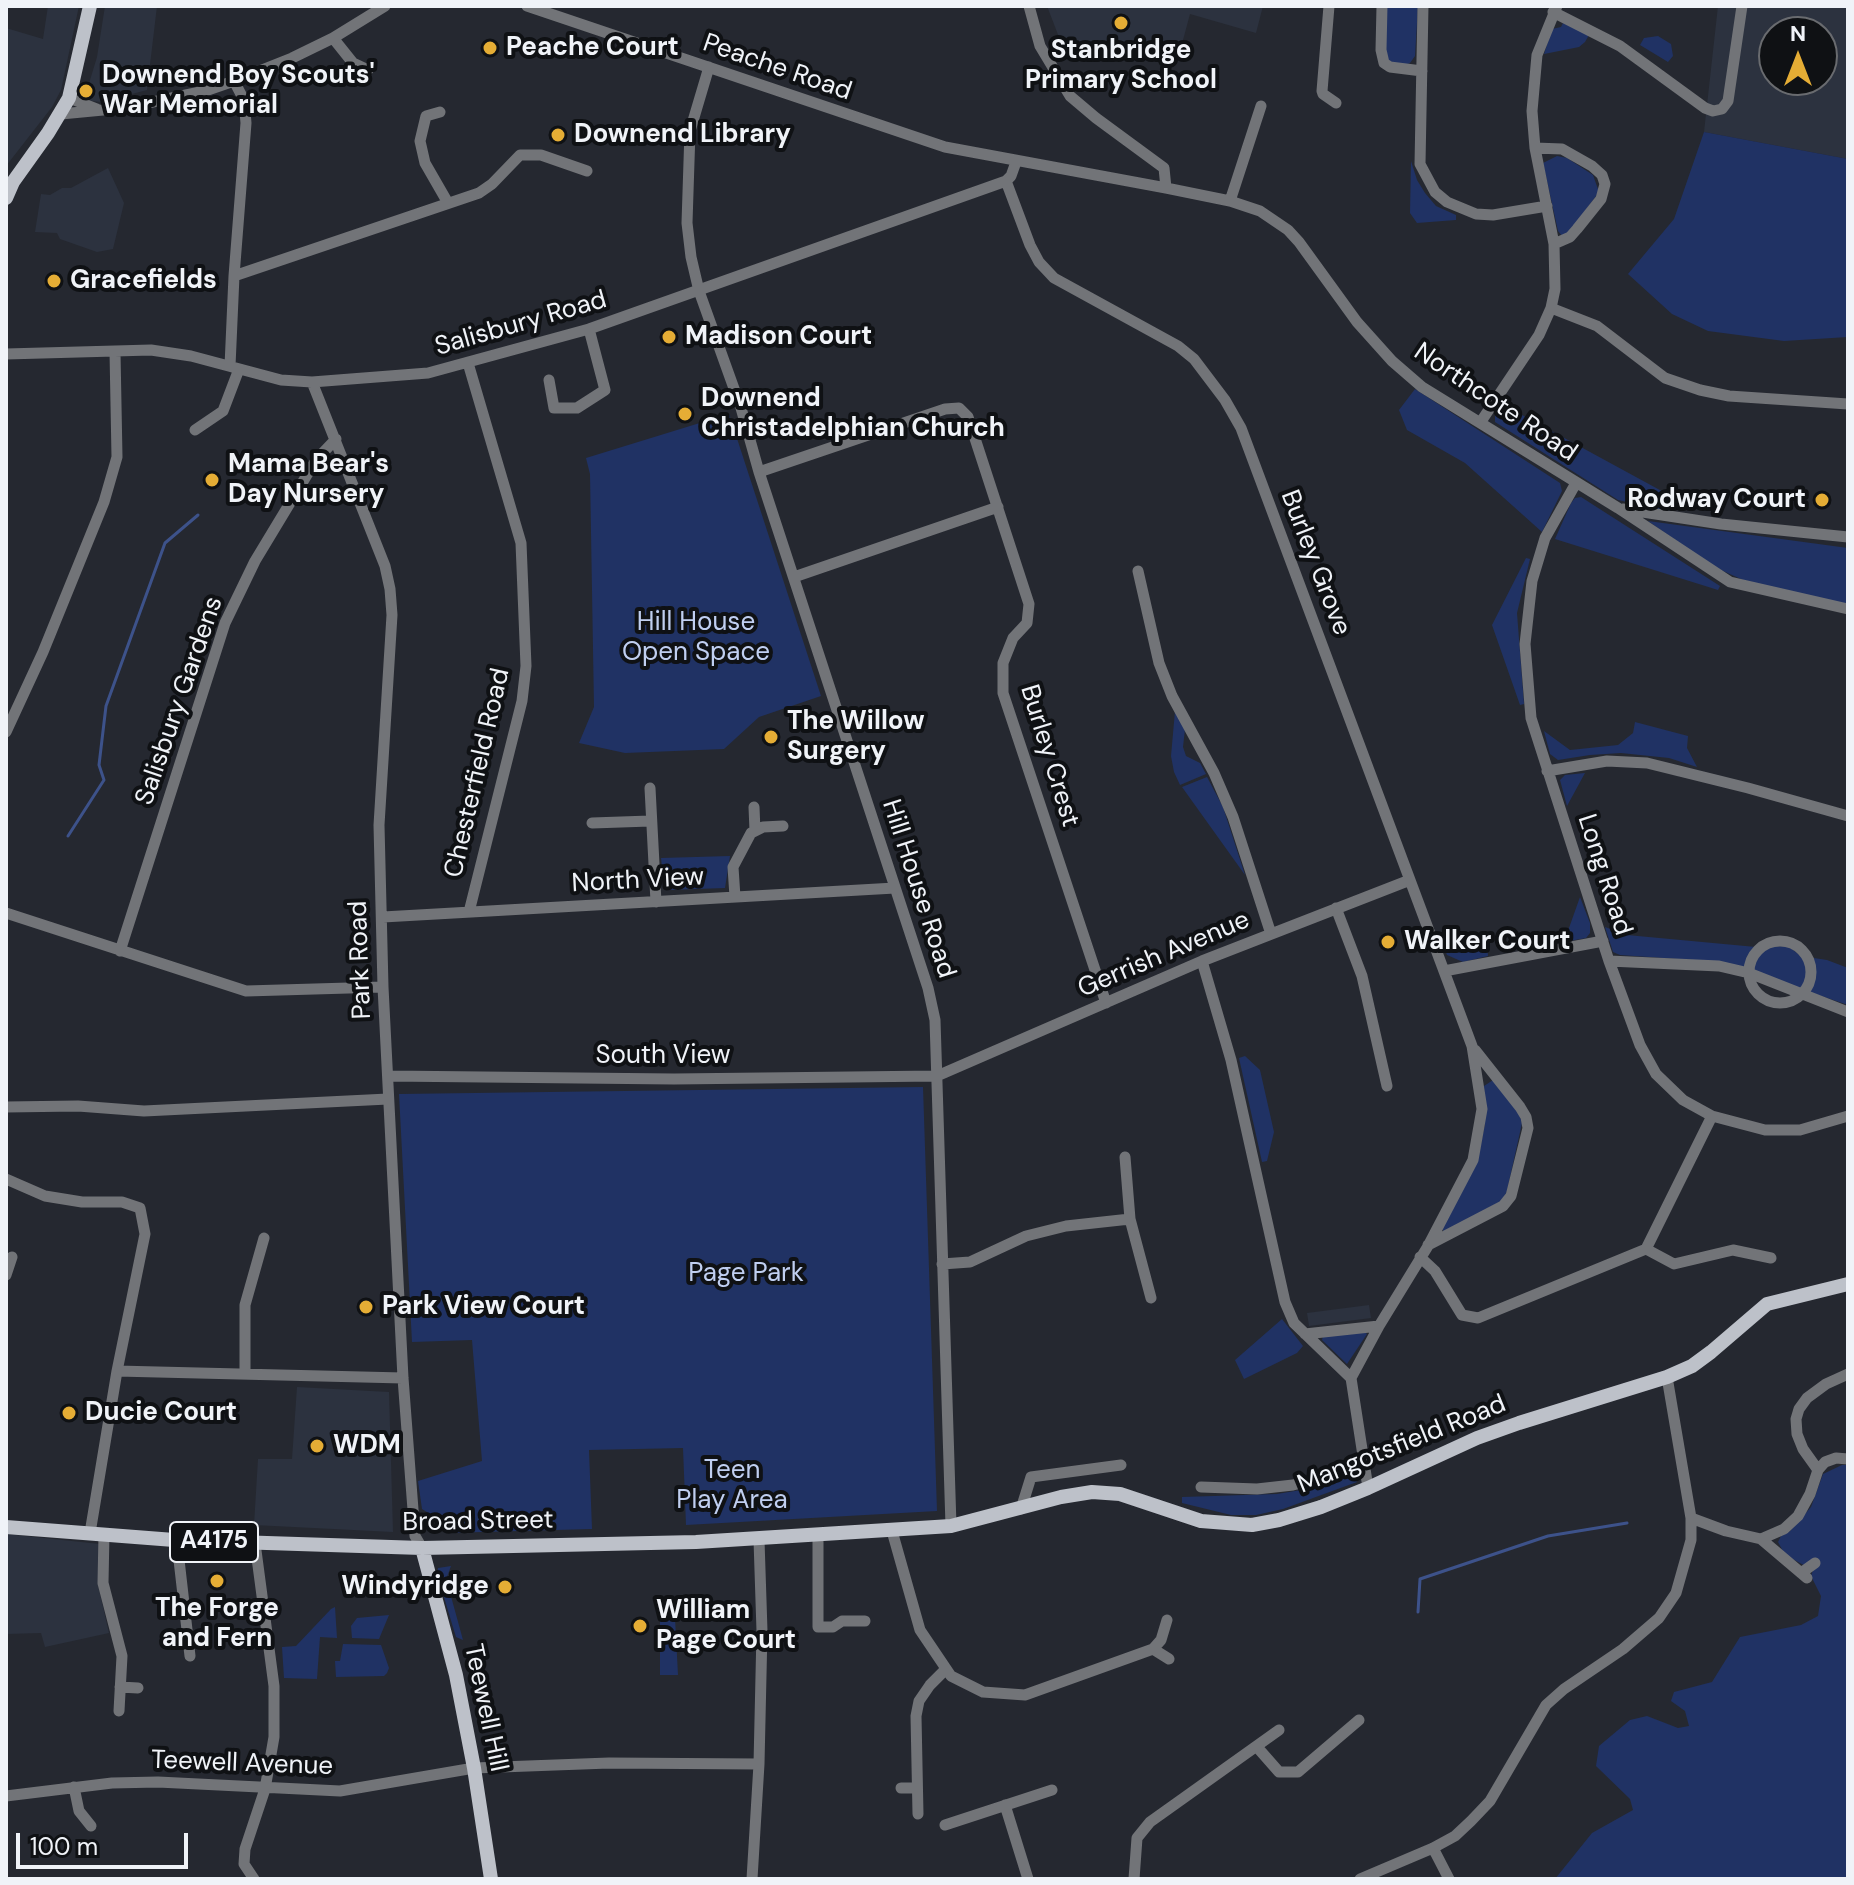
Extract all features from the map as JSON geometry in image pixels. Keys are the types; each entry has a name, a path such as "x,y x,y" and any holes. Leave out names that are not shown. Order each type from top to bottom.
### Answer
{"main road":[{"path":"6,198 9,185 61,114 69,98 90,6"},
{"name":"Mangotsfield Road","path":"951,1526 1061,1497 1092,1492 1120,1494 1201,1521 1252,1525 1307,1511 1368,1488 1477,1438 1667,1377 1692,1366 1767,1304 1848,1284"},
{"name":"Broad Street","path":"6,1527 179,1540 422,1548 759,1540 951,1526"},
{"name":"Teewell Hill","path":"422,1548 456,1675 491,1879"}],"street":[{"path":"61,114 102,111 199,92 234,81 333,38 385,6"},
{"name":"Peache Road","path":"527,6 907,136 1016,162"},
{"path":"1029,6 1040,46 1070,96 1164,168 1166,188"},
{"path":"1329,6 1322,91 1336,103"},
{"path":"1382,6 1381,50 1384,63 1390,67 1422,71"},
{"path":"1423,6 1420,164 1435,192 1447,202 1476,214 1493,215 1547,206"},
{"path":"1480,423 1532,346 1551,308 1556,268 1554,244 1535,148 1532,86 1537,55 1555,9 1620,46 1713,111 1722,109 1728,101 1742,6"},
{"path":"333,38 353,63 368,70"},
{"name":"Hill House Road","path":"709,67 690,131 687,193 691,257 699,291 741,408 759,472 928,988 935,1020 951,1526"},
{"path":"195,430 223,411 234,368 234,276 246,123 244,100 234,81"},
{"path":"69,98 102,111"},
{"path":"1230,201 1261,106"},
{"path":"440,112 426,116 420,141 425,163 448,203"},
{"path":"1535,148 1562,149 1592,166 1602,175 1605,184 1601,199 1577,229 1570,237 1554,244"},
{"path":"234,276 479,193 520,155 541,155 587,171"},
{"path":"1006,181 1016,162"},
{"name":"Northcote Road","path":"1016,162 1166,188 1230,201 1260,211 1288,230 1357,322 1392,361 1422,387 1618,508 1730,582 1848,609"},
{"name":"Salisbury Road","path":"6,354 166,352 281,380 312,382 428,373 589,329 1006,181"},
{"name":"Burley Grove","path":"1006,181 1030,245 1039,262 1054,278 1178,346 1194,359 1225,400 1241,428 1472,1046 1482,1109 1473,1160 1428,1246 1351,1378"},
{"path":"1551,308 1597,326 1648,368 1665,378 1700,390 1729,396 1848,404"},
{"path":"549,380 554,408 577,408 605,390 589,329"},
{"path":"6,732 43,652 117,457 115,352"},
{"name":"Chesterfield Road","path":"468,363 521,543 526,666 522,701 469,912"},
{"name":"Park Road","path":"312,382 385,566 390,589 392,615 379,825 383,987 403,1378 415,1536 422,1548"},
{"name":"Burley Crest","path":"759,472 945,409 959,408 968,417 1029,604 1027,623 1013,638 1003,663 1003,693 1106,1003"},
{"name":"Salisbury Gardens","path":"120,951 225,623 255,561 308,473 336,439"},
{"name":"Long Road","path":"1576,483 1545,538 1532,581 1525,644 1531,718 1609,961 1640,1045 1656,1074 1683,1100 1712,1116 1765,1130 1800,1130 1848,1116"},
{"path":"794,577 998,507"},
{"path":"1618,508 1721,524 1848,537"},
{"path":"1138,571 1159,663 1172,696 1214,773 1228,806 1271,934"},
{"path":"1547,771 1607,761 1647,763 1848,816"},
{"path":"650,788 656,902"},
{"path":"754,807 755,831"},
{"path":"592,823 650,821"},
{"path":"735,897 733,867 736,859 755,831 763,827 783,826"},
{"name":"Gerrish Avenue","path":"937,1076 1202,961 1410,880"},
{"name":"North View","path":"383,917 895,888"},
{"path":"1336,908 1362,976 1387,1086"},
{"path":"6,913 246,991 383,987"},
{"path":"1444,971 1603,941"},
{"path":"1776,941 1799,947 1810,965 1810,979 1803,993 1783,1003 1759,995 1751,984 1749,973 1754,955 1763,946 1776,941"},
{"path":"1202,961 1231,1060 1285,1302 1294,1323 1351,1378 1368,1488"},
{"path":"1609,961 1693,964 1749,973 1848,1012"},
{"name":"Burley Grove","path":"1428,1246 1503,1206 1511,1196 1528,1128 1520,1107 1472,1046"},
{"name":"South View","path":"388,1076 674,1079 937,1076"},
{"path":"6,1107 78,1106 157,1111 388,1099"},
{"path":"1420,1257 1435,1271 1462,1315 1478,1318 1646,1249 1712,1116"},
{"path":"1125,1157 1130,1219 1151,1298"},
{"path":"6,1179 45,1196 82,1202 122,1202 140,1208 145,1234 117,1371 97,1533 103,1583 122,1656 119,1711"},
{"path":"942,1264 970,1262 1026,1236 1066,1226 1130,1219"},
{"path":"245,1374 245,1305 264,1238"},
{"path":"1646,1249 1674,1264 1733,1250 1771,1258"},
{"path":"6,1275 12,1257"},
{"path":"1305,1334 1379,1326"},
{"path":"117,1371 403,1378"},
{"path":"1818,1470 1797,1434 1799,1409 1807,1398 1826,1384 1848,1374"},
{"path":"1360,1879 1455,1836 1490,1801 1546,1705 1623,1649 1659,1618 1676,1593 1691,1540 1691,1518 1667,1377"},
{"path":"1761,1539 1784,1529 1798,1516 1818,1470 1825,1462 1836,1458 1848,1459"},
{"path":"1021,1509 1031,1477 1121,1465"},
{"name":"Mangotsfield Road","path":"1201,1487 1257,1489 1293,1485 1364,1467"},
{"path":"1691,1518 1761,1539 1804,1575 1815,1563"},
{"path":"892,1531 920,1630 946,1669 961,1683 983,1692 1025,1695 1153,1649 1161,1640 1167,1620"},
{"path":"818,1536 818,1627 833,1627 842,1621 865,1621"},
{"path":"179,1540 190,1656"},
{"path":"752,1879 762,1631 759,1540"},
{"path":"254,1879 244,1864 245,1849 265,1789 274,1737 274,1686 255,1543"},
{"path":"1153,1649 1169,1659"},
{"path":"918,1814 916,1716 919,1701 946,1669"},
{"path":"120,1687 138,1688"},
{"path":"1257,1747 1279,1772 1298,1772 1359,1720"},
{"path":"1134,1879 1137,1838 1150,1822 1279,1730"},
{"name":"Teewell Avenue","path":"6,1796 112,1783 158,1782 340,1791 474,1768 609,1763 759,1764"},
{"path":"74,1787 79,1811 91,1826"},
{"path":"901,1788 917,1788"},
{"path":"945,1825 1052,1790"},
{"path":"1005,1805 1028,1879"},
{"path":"1433,1848 1449,1879"}],"shaded area":[{"path":"48,6 79,6 61,90 52,107 6,166 6,28 43,39"},
{"path":"105,6 157,6 147,90 101,102 84,100 97,57"},
{"name":"Stanbridge Primary School","path":"1047,6 1263,6 1256,33 1190,14 1180,51 1062,45"},
{"path":"1718,6 1848,6 1848,159 1704,132"},
{"path":"108,168 124,203 113,249 97,252 60,239 57,233 35,232 41,194 50,195 62,188 71,188"},
{"path":"1369,1305 1371,1318 1309,1326 1307,1313"},
{"path":"297,1387 389,1392 393,1532 254,1525 258,1459 292,1459"},
{"path":"6,1534 100,1544 98,1585 109,1633 45,1647 41,1633 6,1634"}],"green space":[{"path":"1382,6 1418,6 1415,56 1403,66 1392,64 1385,58"},
{"path":"1563,23 1589,35 1585,42 1579,47 1544,54 1552,29 1561,27"},
{"path":"1658,36 1671,44 1673,56 1668,62 1640,45 1644,38"},
{"path":"1704,132 1848,159 1848,337 1784,341 1708,331 1672,314 1628,274 1674,219"},
{"path":"1557,156 1567,158 1593,175 1599,192 1568,234 1562,236 1558,231 1543,163"},
{"path":"1411,161 1425,193 1436,206 1456,215 1456,220 1417,223 1410,213"},
{"path":"1415,389 1560,483 1562,491 1542,532 1465,463 1407,430 1399,410"},
{"path":"1500,403 1669,495 1672,512 1618,500 1495,422 1495,410"},
{"name":"Hill House Open Space","path":"729,414 821,696 759,717 724,749 625,753 579,743 594,707 590,474 586,458"},
{"path":"1581,497 1720,586 1718,590 1555,539 1571,503"},
{"path":"1648,521 1848,548 1848,605 1752,584 1712,566"},
{"path":"1526,558 1530,559 1517,613 1524,704 1520,705 1492,625"},
{"path":"1175,711 1185,729 1183,747 1186,756 1200,763 1206,774 1180,785 1171,756"},
{"path":"1635,722 1688,736 1687,748 1697,767 1669,758 1621,753 1558,760 1550,754 1544,731 1570,750 1618,745 1633,733"},
{"path":"1585,773 1567,806 1560,780 1565,775"},
{"path":"1207,777 1223,807 1245,875 1182,787"},
{"path":"730,856 725,888 667,890 664,886 661,858"},
{"path":"1580,897 1590,923 1590,933 1586,938 1564,942"},
{"path":"1605,927 1627,935 1756,947 1788,946 1801,956 1827,960 1848,968 1848,1005 1720,962 1620,955 1613,952"},
{"path":"1472,938 1487,942 1488,956 1463,962 1447,955 1444,947"},
{"path":"1245,1056 1260,1070 1274,1132 1267,1161 1262,1162 1239,1058"},
{"path":"1493,1080 1519,1113 1522,1123 1507,1191 1503,1200 1444,1233 1442,1228 1479,1153 1485,1124 1484,1086"},
{"name":"Page Park","path":"923,1087 937,1511 686,1525 683,1448 589,1450 592,1529 445,1533 441,1521 422,1509 418,1481 482,1461 472,1340 412,1342 399,1094"},
{"path":"1282,1319 1303,1346 1297,1353 1244,1379 1235,1360"},
{"path":"1364,1331 1367,1334 1347,1364 1322,1340 1323,1336"},
{"path":"1848,1465 1848,1879 1555,1879 1592,1833 1633,1810 1630,1799 1596,1766 1599,1746 1630,1720 1647,1716 1678,1728 1689,1726 1685,1711 1671,1701 1674,1692 1712,1682 1740,1637 1801,1625 1818,1616 1821,1596 1811,1576 1813,1570 1785,1555 1778,1542 1811,1507 1823,1474"},
{"path":"1348,1475 1357,1482 1283,1509 1256,1515 1231,1515 1182,1503 1182,1497 1277,1494 1307,1489"},
{"path":"451,1566 447,1577 463,1640 456,1637 437,1574 438,1568"},
{"path":"335,1607 337,1638 320,1637 317,1679 284,1678 282,1647 296,1646"},
{"path":"389,1615 379,1639 352,1638 351,1626 357,1618"},
{"path":"675,1618 678,1675 660,1675 660,1619"},
{"path":"343,1644 381,1645 389,1668 387,1673 384,1676 336,1677 335,1661 340,1661"}],"waterway":[{"path":"68,836 104,780 99,765 106,706 165,543 198,515"},
{"path":"1418,1612 1420,1579 1548,1536 1627,1523"}],"place":[{"name":"Stanbridge Primary School","path":"1121,23"},
{"name":"Peache Court","path":"490,48"},
{"name":"Downend Boy Scouts' War Memorial","path":"86,91"},
{"name":"Downend Library","path":"558,135"},
{"name":"Gracefields","path":"54,281"},
{"name":"Madison Court","path":"669,337"},
{"name":"Downend Christadelphian Church","path":"685,414"},
{"name":"Mama Bear's Day Nursery","path":"212,480"},
{"name":"Rodway Court","path":"1822,500"},
{"name":"The Willow Surgery","path":"771,737"},
{"name":"Walker Court","path":"1388,942"},
{"name":"Park View Court","path":"366,1307"},
{"name":"Ducie Court","path":"69,1413"},
{"name":"WDM","path":"317,1446"},
{"name":"The Forge and Fern","path":"217,1581"},
{"name":"Windyridge","path":"505,1587"},
{"name":"William Page Court","path":"640,1626"}],"park label":[{"name":"Teen Play Area","path":"732,1486"}]}
